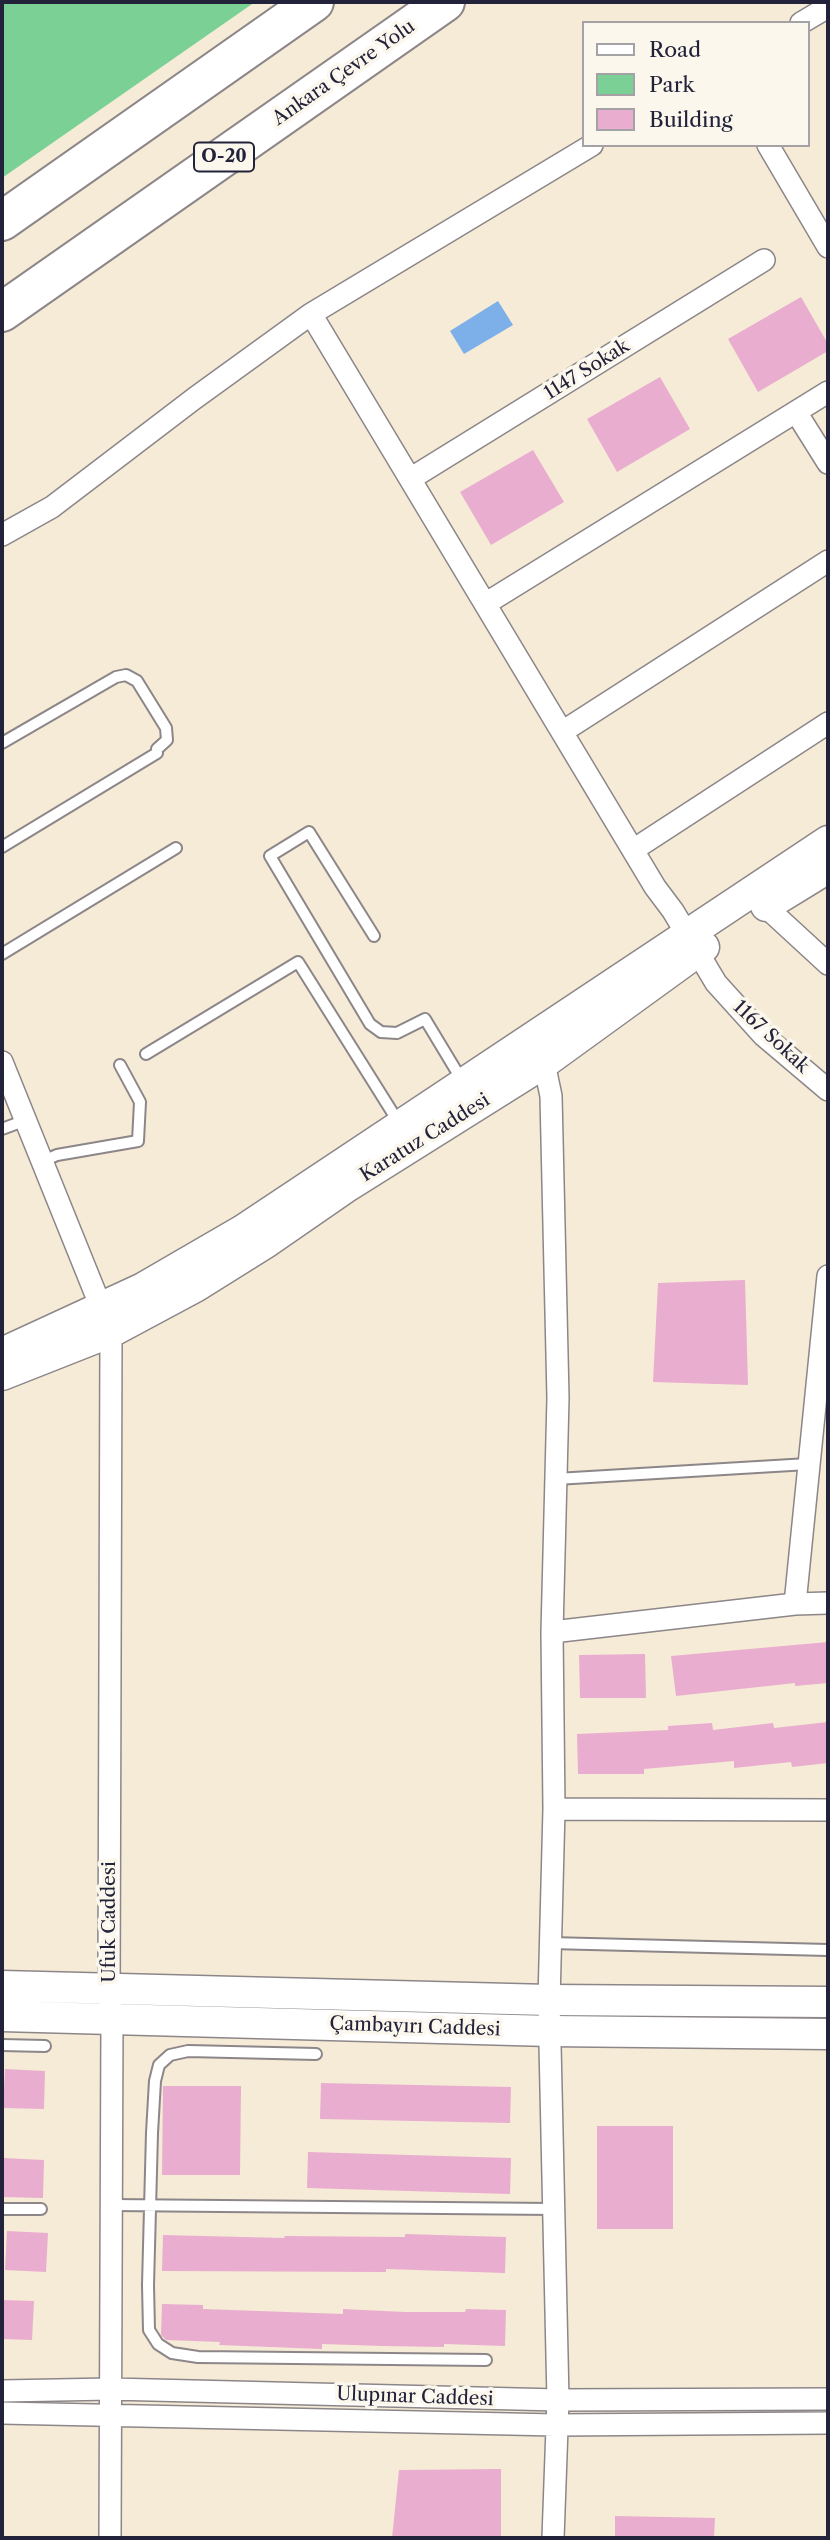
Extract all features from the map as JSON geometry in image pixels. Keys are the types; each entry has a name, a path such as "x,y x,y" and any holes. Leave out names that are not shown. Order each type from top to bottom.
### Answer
{"highway":[{"path":"2,221 314,2"},
{"name":"Ankara Çevre Yolu","path":"2,312 445,2"}],"street":[{"path":"804,21 828,6"},
{"path":"2,535 52,507 311,314 589,147"},
{"path":"769,147 828,247"},
{"name":"1147 Sokak","path":"410,479 764,260"},
{"name":"1167 Sokak","path":"311,314 633,850 716,983 763,1035 828,1090"},
{"path":"485,604 828,393"},
{"path":"796,412 828,463"},
{"path":"562,732 828,561"},
{"path":"633,850 828,723"},
{"name":"Karatuz Caddesi","path":"2,1375 107,1319 195,1287 267,1242 348,1186 544,1063 692,944 828,841"},
{"name":"Karatuz Caddesi","path":"692,944 765,906 828,867"},
{"path":"765,906 828,964"},
{"path":"2,1353 107,1319 143,1288 243,1230 464,1083 692,944"},
{"path":"2,1062 107,1319"},
{"path":"544,1063 551,1096 558,1398 552,1632 554,1809 549,2000 558,2400 552,2538"},
{"path":"794,1604 808,1464 820,1432 828,1276"},
{"name":"Ufuk Caddesi","path":"107,1319 109,1989 112,2019 110,2538"},
{"path":"552,1632 794,1604 828,1603"},
{"path":"554,1809 828,1810"},
{"name":"Çambayırı Caddesi","path":"2,1986 549,2000 828,2002"},
{"name":"Çambayırı Caddesi","path":"2,2016 550,2031 828,2035"},
{"name":"Ulupınar Caddesi","path":"2,2391 111,2389 558,2400 828,2399"},
{"name":"Ulupınar Caddesi","path":"2,2413 556,2426 828,2423"}],"lane":[{"path":"2,743 116,677 126,675 137,681 166,728 167,740 157,751 2,846"},
{"path":"374,936 309,832 270,856 370,1024 381,1032 397,1034 425,1019 464,1083"},
{"path":"2,954 176,848"},
{"path":"146,1054 298,962 401,1125"},
{"path":"43,1161 57,1155 138,1141 140,1102 120,1065"},
{"path":"2,1129 26,1121"},
{"path":"556,1479 808,1464"},
{"path":"550,1943 828,1950"},
{"path":"2,2045 45,2046"},
{"path":"316,2054 188,2051 170,2055 159,2065 153,2107 149,2330 158,2344 173,2353 198,2357 486,2360"},
{"path":"112,2205 554,2209"},
{"path":"2,2209 41,2209"}],"green space":[{"path":"2,2 255,2 2,178"}],"water":[{"path":"498,301 513,325 464,354 450,331"}],"building":[{"path":"801,297 828,344 828,351 758,392 728,339"},
{"path":"660,377 690,429 617,472 587,419"},
{"path":"533,450 564,502 491,545 460,492"},
{"path":"745,1280 748,1385 653,1382 658,1283"},
{"path":"828,1642 828,1683 795,1686 795,1683 676,1696 671,1656"},
{"path":"645,1654 646,1698 580,1698 579,1655"},
{"path":"828,1722 828,1763 792,1767 791,1762 734,1768 734,1761 644,1769 644,1774 578,1774 577,1734 668,1730 668,1726 712,1723 713,1730 773,1723 774,1728"},
{"path":"5,2069 45,2071 44,2109 3,2108"},
{"path":"321,2083 511,2087 510,2123 320,2119"},
{"path":"163,2086 241,2086 240,2175 162,2175"},
{"path":"597,2126 673,2126 673,2229 597,2229"},
{"path":"308,2152 511,2158 510,2194 307,2188"},
{"path":"3,2158 44,2160 43,2198 2,2197"},
{"path":"7,2231 48,2233 46,2272 5,2270"},
{"path":"405,2234 506,2237 505,2273 386,2269 386,2272 162,2271 163,2235 284,2238 405,2237"},
{"path":"2,2300 34,2301 32,2340 2,2339"},
{"path":"162,2304 203,2305 203,2309 343,2314 343,2309 405,2312 506,2310 505,2346 322,2344 322,2349 166,2340 161,2335"},
{"path":"501,2469 501,2538 392,2538 399,2470"},
{"path":"615,2516 715,2518 714,2538 615,2538"}]}
